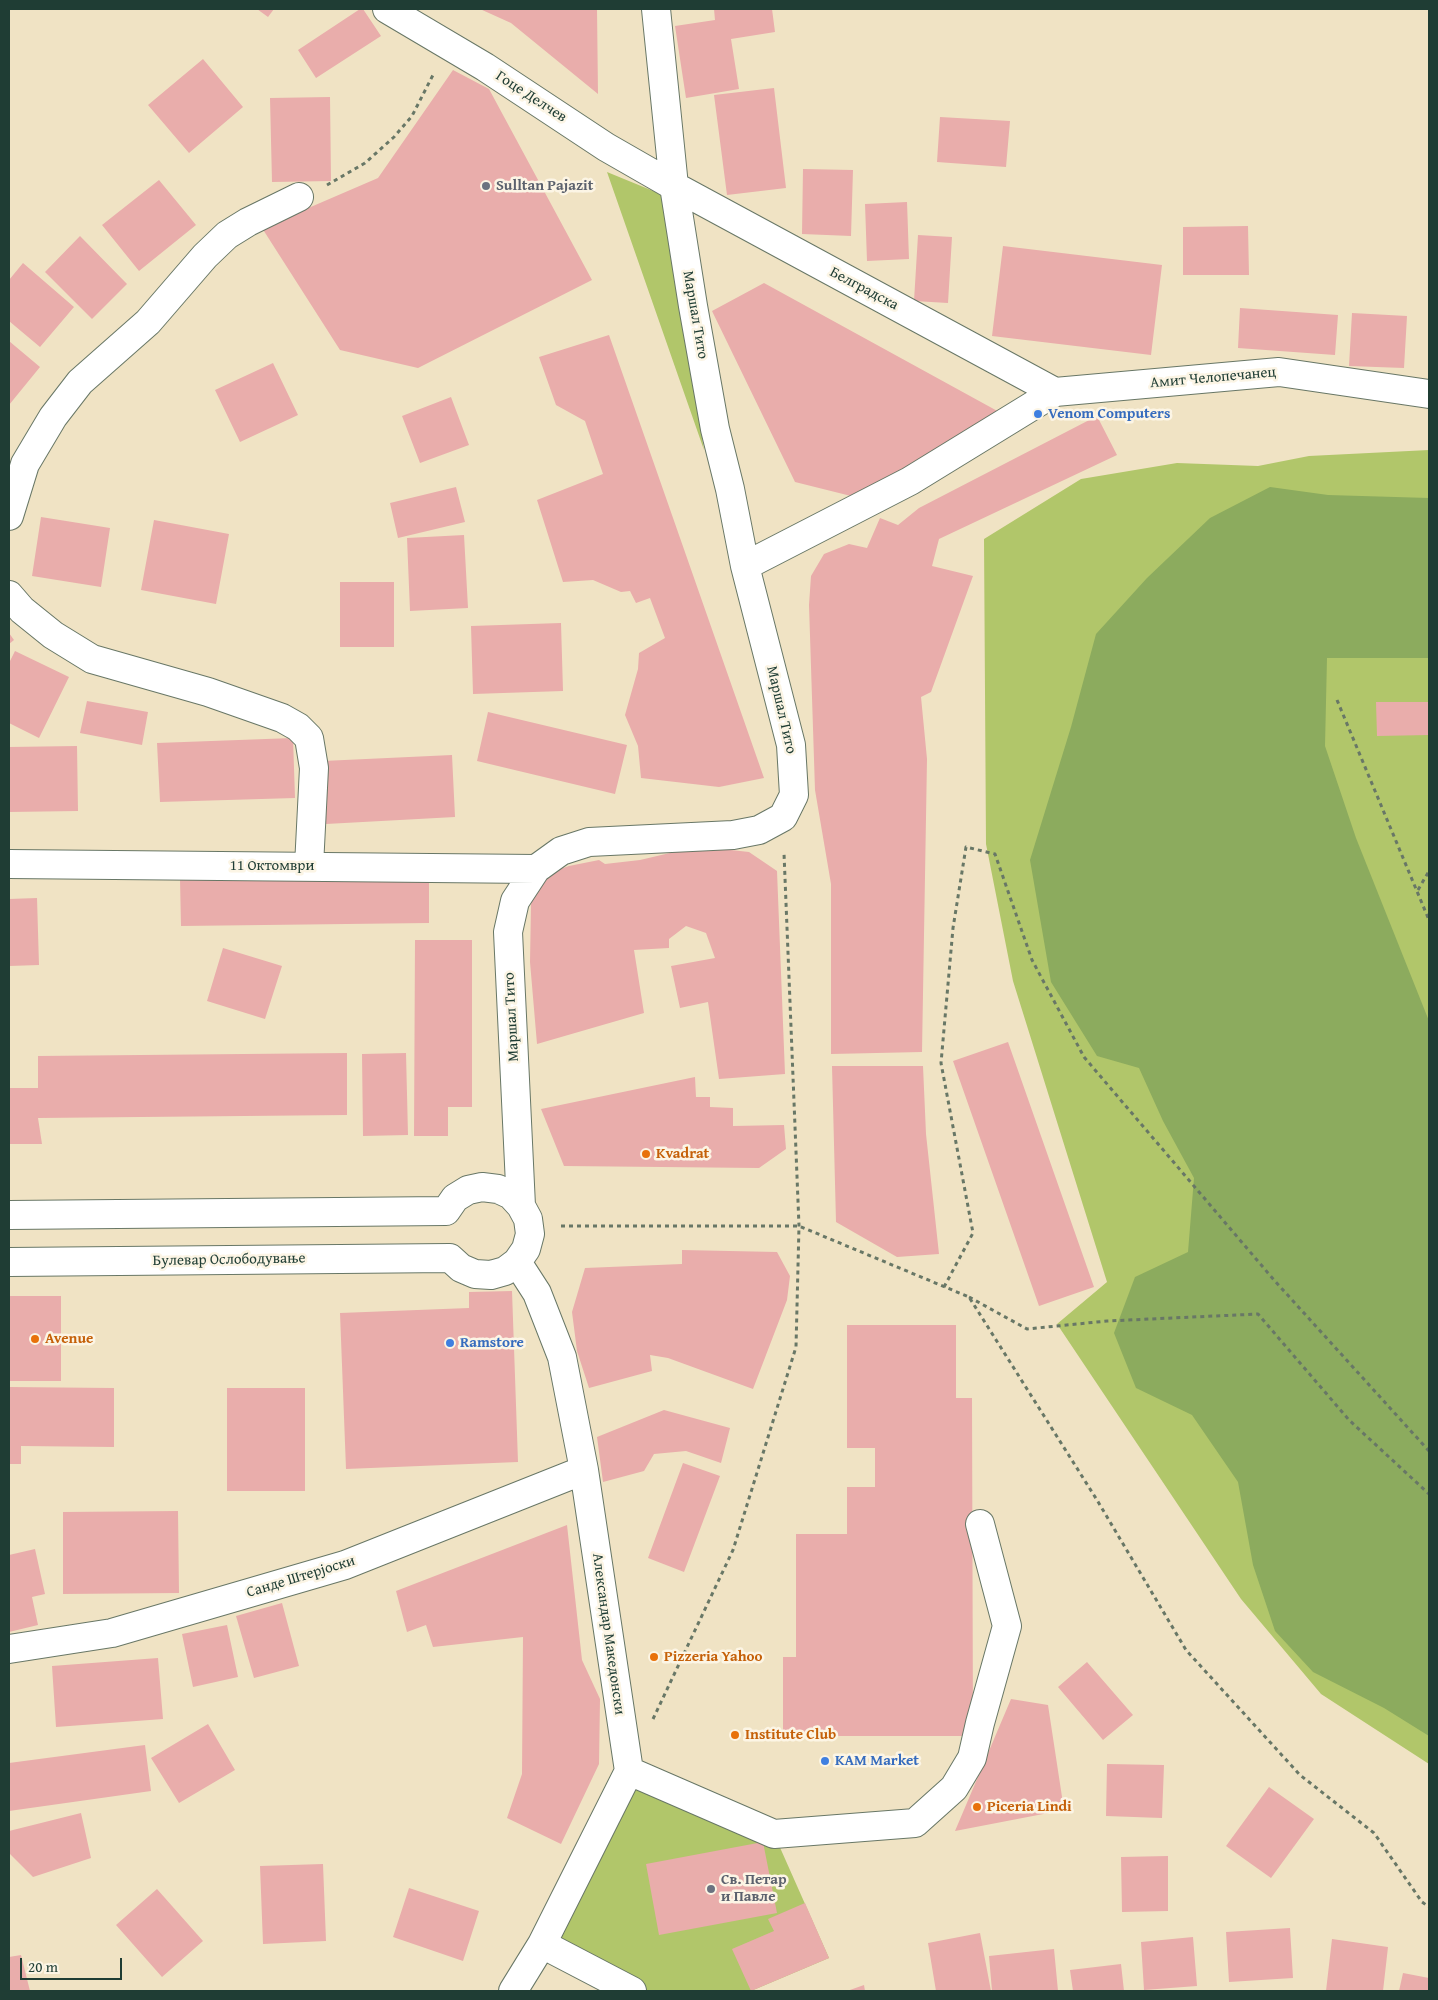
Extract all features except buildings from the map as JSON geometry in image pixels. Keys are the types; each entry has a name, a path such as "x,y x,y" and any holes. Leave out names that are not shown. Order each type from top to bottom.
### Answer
{"street":[{"name":"Гоце Делчев","path":"387,9 448,45 606,147 674,186"},
{"name":"Маршал Тито","path":"517,1262 526,1249 530,1234 528,1219 522,1206 508,932 515,900 536,869 561,851 589,842 733,835 759,830 782,818 794,795 791,745 745,566 716,429 674,186 656,9"},
{"name":"Белградска","path":"674,186 1055,392"},
{"path":"9,516 25,464 53,417 80,382 148,322 205,256 227,235 248,222 299,197"},
{"name":"Амит Челопечанец","path":"1055,392 1279,372 1429,394"},
{"path":"745,566 910,481 1055,392"},
{"path":"9,595 22,610 53,635 92,659 208,692 282,718 298,727 309,738 314,768 309,866"},
{"name":"11 Октомври","path":"9,864 536,869"},
{"path":"9,1215 446,1211 455,1198 468,1190 482,1187 498,1189 511,1195 522,1206"},
{"name":"Булевар Ослободување","path":"9,1262 450,1258 461,1268 475,1274 491,1275 505,1271 517,1262"},
{"name":"Александар Македонски","path":"517,1262 537,1293 562,1357 584,1470 629,1772"},
{"name":"Санде Штерјоски","path":"9,1649 112,1633 345,1564 584,1470"},
{"path":"513,1991 542,1944 629,1772 774,1834 915,1823 954,1788 972,1758 1007,1626 980,1524"},
{"path":"542,1944 632,1991"}],"path":[{"path":"299,197 338,181 366,163 394,137 412,116 448,45"},
{"path":"1337,700 1429,920"},
{"path":"650,1727 733,1550 796,1347 799,1226 782,818"},
{"path":"944,1286 973,1233 941,1062 954,928 966,847 995,854 1032,960 1084,1057 1274,1280 1429,1451"},
{"path":"1418,890 1429,871"},
{"path":"555,1226 799,1226 969,1297 1027,1329 1107,1321 1258,1314 1349,1420 1429,1494"},
{"path":"969,1297 1097,1500 1186,1650 1300,1775 1374,1833 1422,1902 1429,1907"}],"green space":[{"path":"607,172 663,195 704,450"},
{"path":"1429,450 1429,1764 1321,1694 1241,1599 1057,1324 1107,1282 1013,981 986,844 984,539 1081,479 1177,463 1258,466 1309,456"},
{"path":"1270,487 1328,495 1429,498 1429,658 1327,658 1325,746 1356,838 1429,1021 1429,1736 1384,1708 1313,1672 1275,1631 1253,1565 1238,1482 1192,1415 1136,1388 1114,1333 1135,1277 1188,1252 1194,1178 1163,1121 1139,1068 1097,1056 1051,982 1030,860 1071,727 1096,634 1147,578 1210,518"},
{"path":"629,1771 774,1834 829,1958 751,1991 632,1991 542,1944"}],"place":[{"name":"Sulltan Pajazit","path":"486,186"},
{"name":"Venom Computers","path":"1038,414"},
{"name":"Kvadrat","path":"646,1154"},
{"name":"Avenue","path":"35,1339"},
{"name":"Ramstore","path":"450,1343"},
{"name":"Pizzeria Yahoo","path":"654,1657"},
{"name":"Institute Club","path":"735,1735"},
{"name":"KAM Market","path":"825,1761"},
{"name":"Piceria Lindi","path":"977,1807"},
{"name":"Св. Петар и Павле","path":"711,1889"}]}
